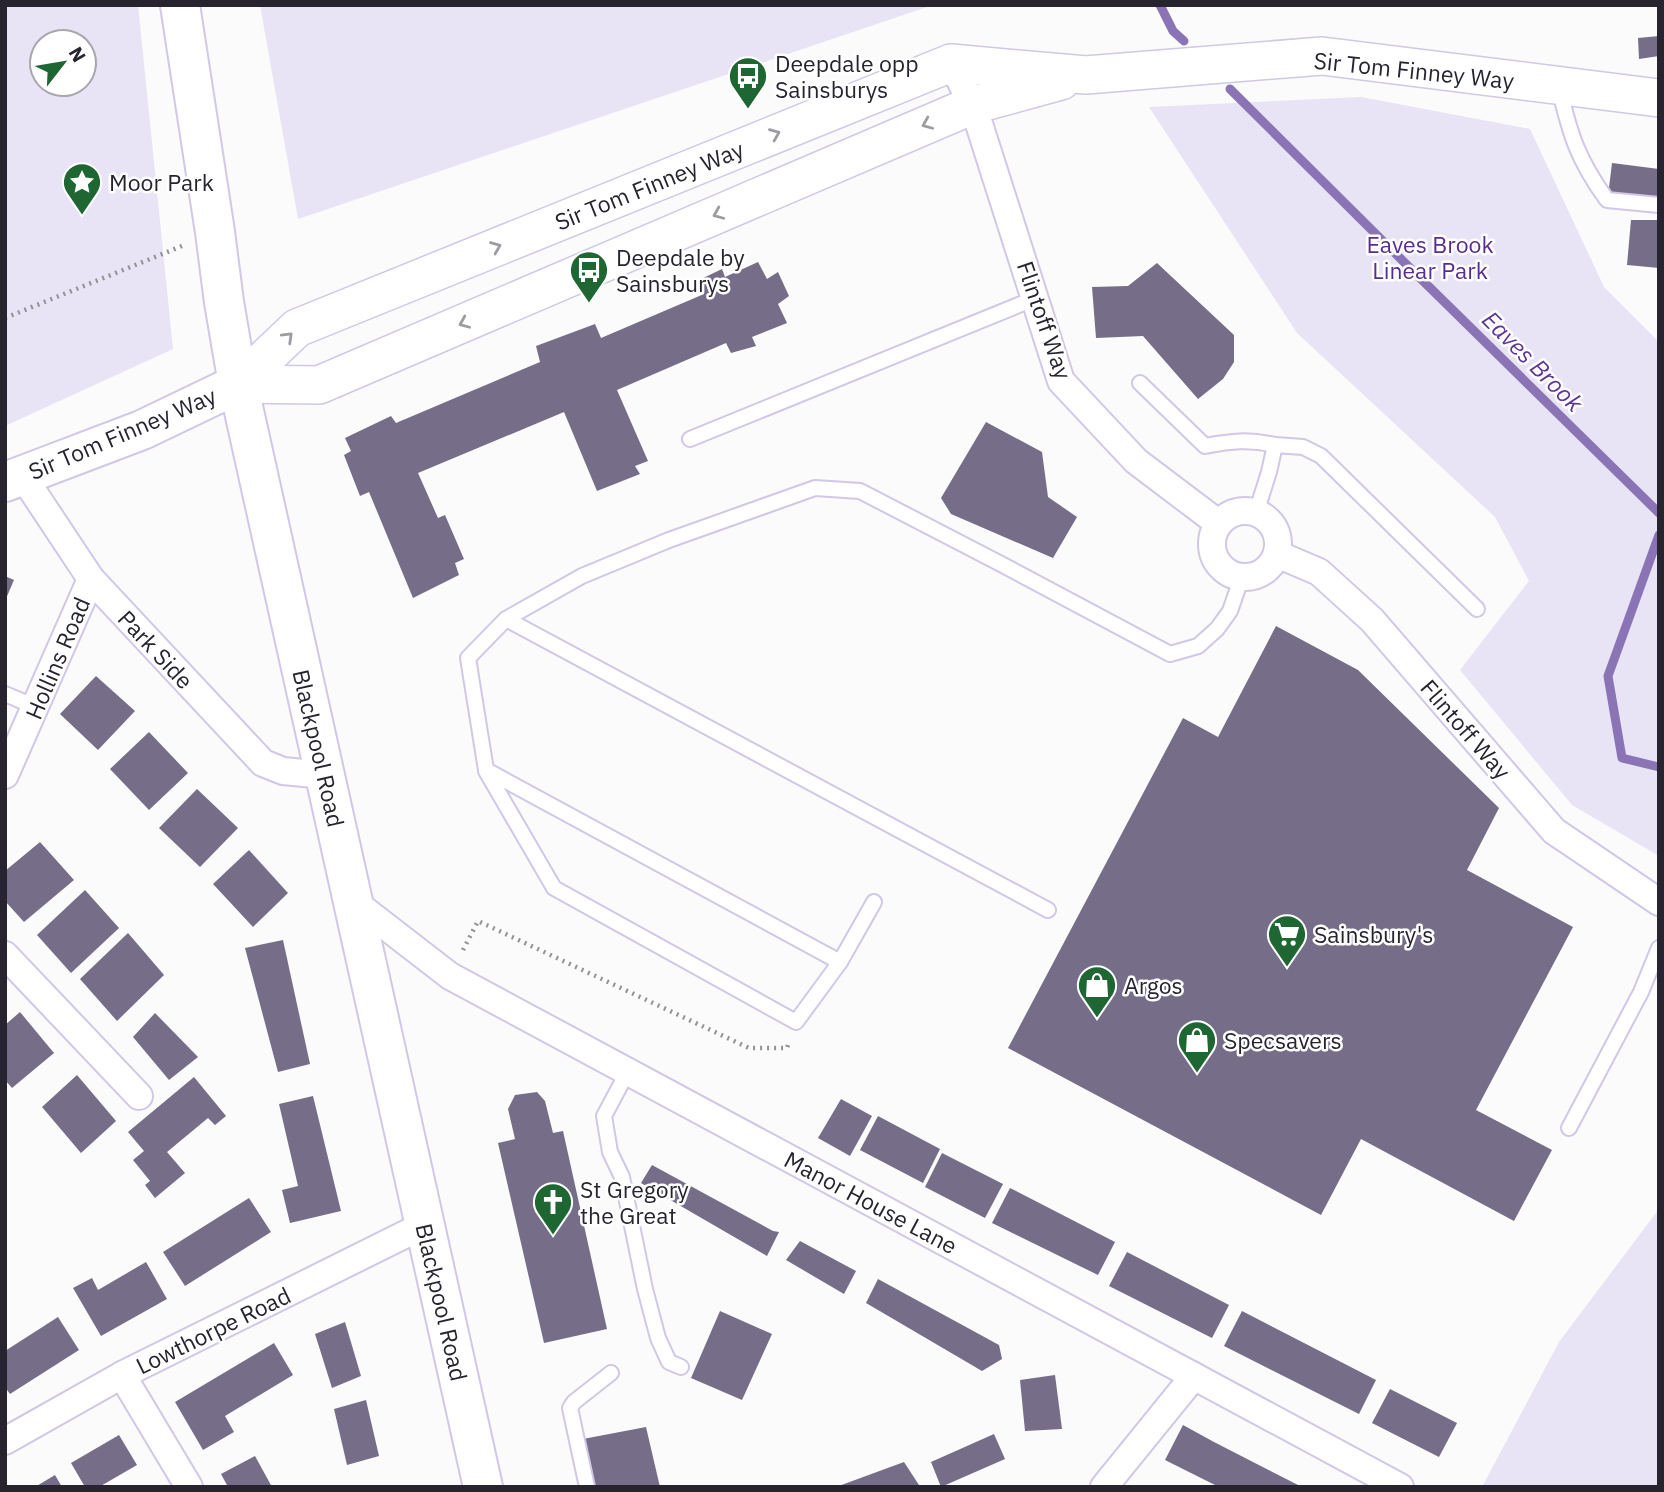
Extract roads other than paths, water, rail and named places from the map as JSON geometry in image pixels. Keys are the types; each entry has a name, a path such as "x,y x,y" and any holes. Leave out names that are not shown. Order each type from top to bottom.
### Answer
{"main road":[{"name":"Blackpool Road","path":"180,5 238,384 483,1487"},
{"name":"Sir Tom Finney Way","path":"14,479 142,430 238,384 297,328 951,63 1086,75 1322,56 1659,98"},
{"name":"Sir Tom Finney Way","path":"238,384 319,385 974,105 1086,75"}],"street":[{"name":"Flintoff Way","path":"951,63 974,105 1061,380 1136,461 1219,523"},
{"name":"Park Side","path":"14,479 91,579 263,763 283,771 325,775"},
{"path":"1244,511 1256,513 1266,519 1276,534 1278,545 1277,554 1268,568 1257,576 1244,578 1227,573 1218,565 1212,555 1211,546 1212,535 1219,523 1232,513 1244,511"},
{"name":"Flintoff Way","path":"1277,554 1319,572 1372,620 1554,831 1659,902"},
{"name":"Hollins Road","path":"5,775 91,579"},
{"name":"Manor House Lane","path":"353,901 450,976 1400,1487"},
{"path":"5,955 139,1096"},
{"name":"Lowthorpe Road","path":"5,1441 122,1375 424,1225"},
{"path":"122,1375 189,1487"},
{"path":"1104,1487 1194,1376"}],"lane":[{"path":"1559,87 1567,124 1582,161 1608,200 1659,205"},
{"path":"690,439 1036,298"},
{"path":"1140,383 1205,446 1254,440 1303,447 1321,456 1477,609"},
{"path":"1256,513 1275,445"},
{"path":"874,902 840,962 796,1022 554,888 486,770 468,658 506,619 582,576 668,540 815,488 860,491 1170,654 1198,646 1217,629 1230,611 1244,578"},
{"path":"506,619 1048,910"},
{"path":"5,694 36,707"},
{"path":"486,770 840,962"},
{"path":"1569,1128 1641,992 1659,948"},
{"path":"628,1071 604,1116 610,1152 622,1177 658,1338 669,1362 681,1367"},
{"path":"587,1487 570,1408 611,1373"}],"waterway":[{"name":"Eaves Brook","path":"1160,5 1173,31 1184,41"},
{"name":"Eaves Brook","path":"1230,89 1659,513"},
{"name":"Eaves Brook","path":"1659,535 1608,676 1622,758 1659,767"}],"place":[{"name":"Deepdale opp Sainsburys","path":"748,110"},
{"name":"Moor Park","path":"82,216"},
{"name":"Deepdale by Sainsburys","path":"589,304"},
{"name":"Sainsbury's","path":"1287,968"},
{"name":"Argos","path":"1097,1019"},
{"name":"Specsavers","path":"1197,1074"},
{"name":"St Gregory the Great","path":"553,1236"}],"park label":[{"name":"Eaves Brook Linear Park","path":"1430,257"}]}
